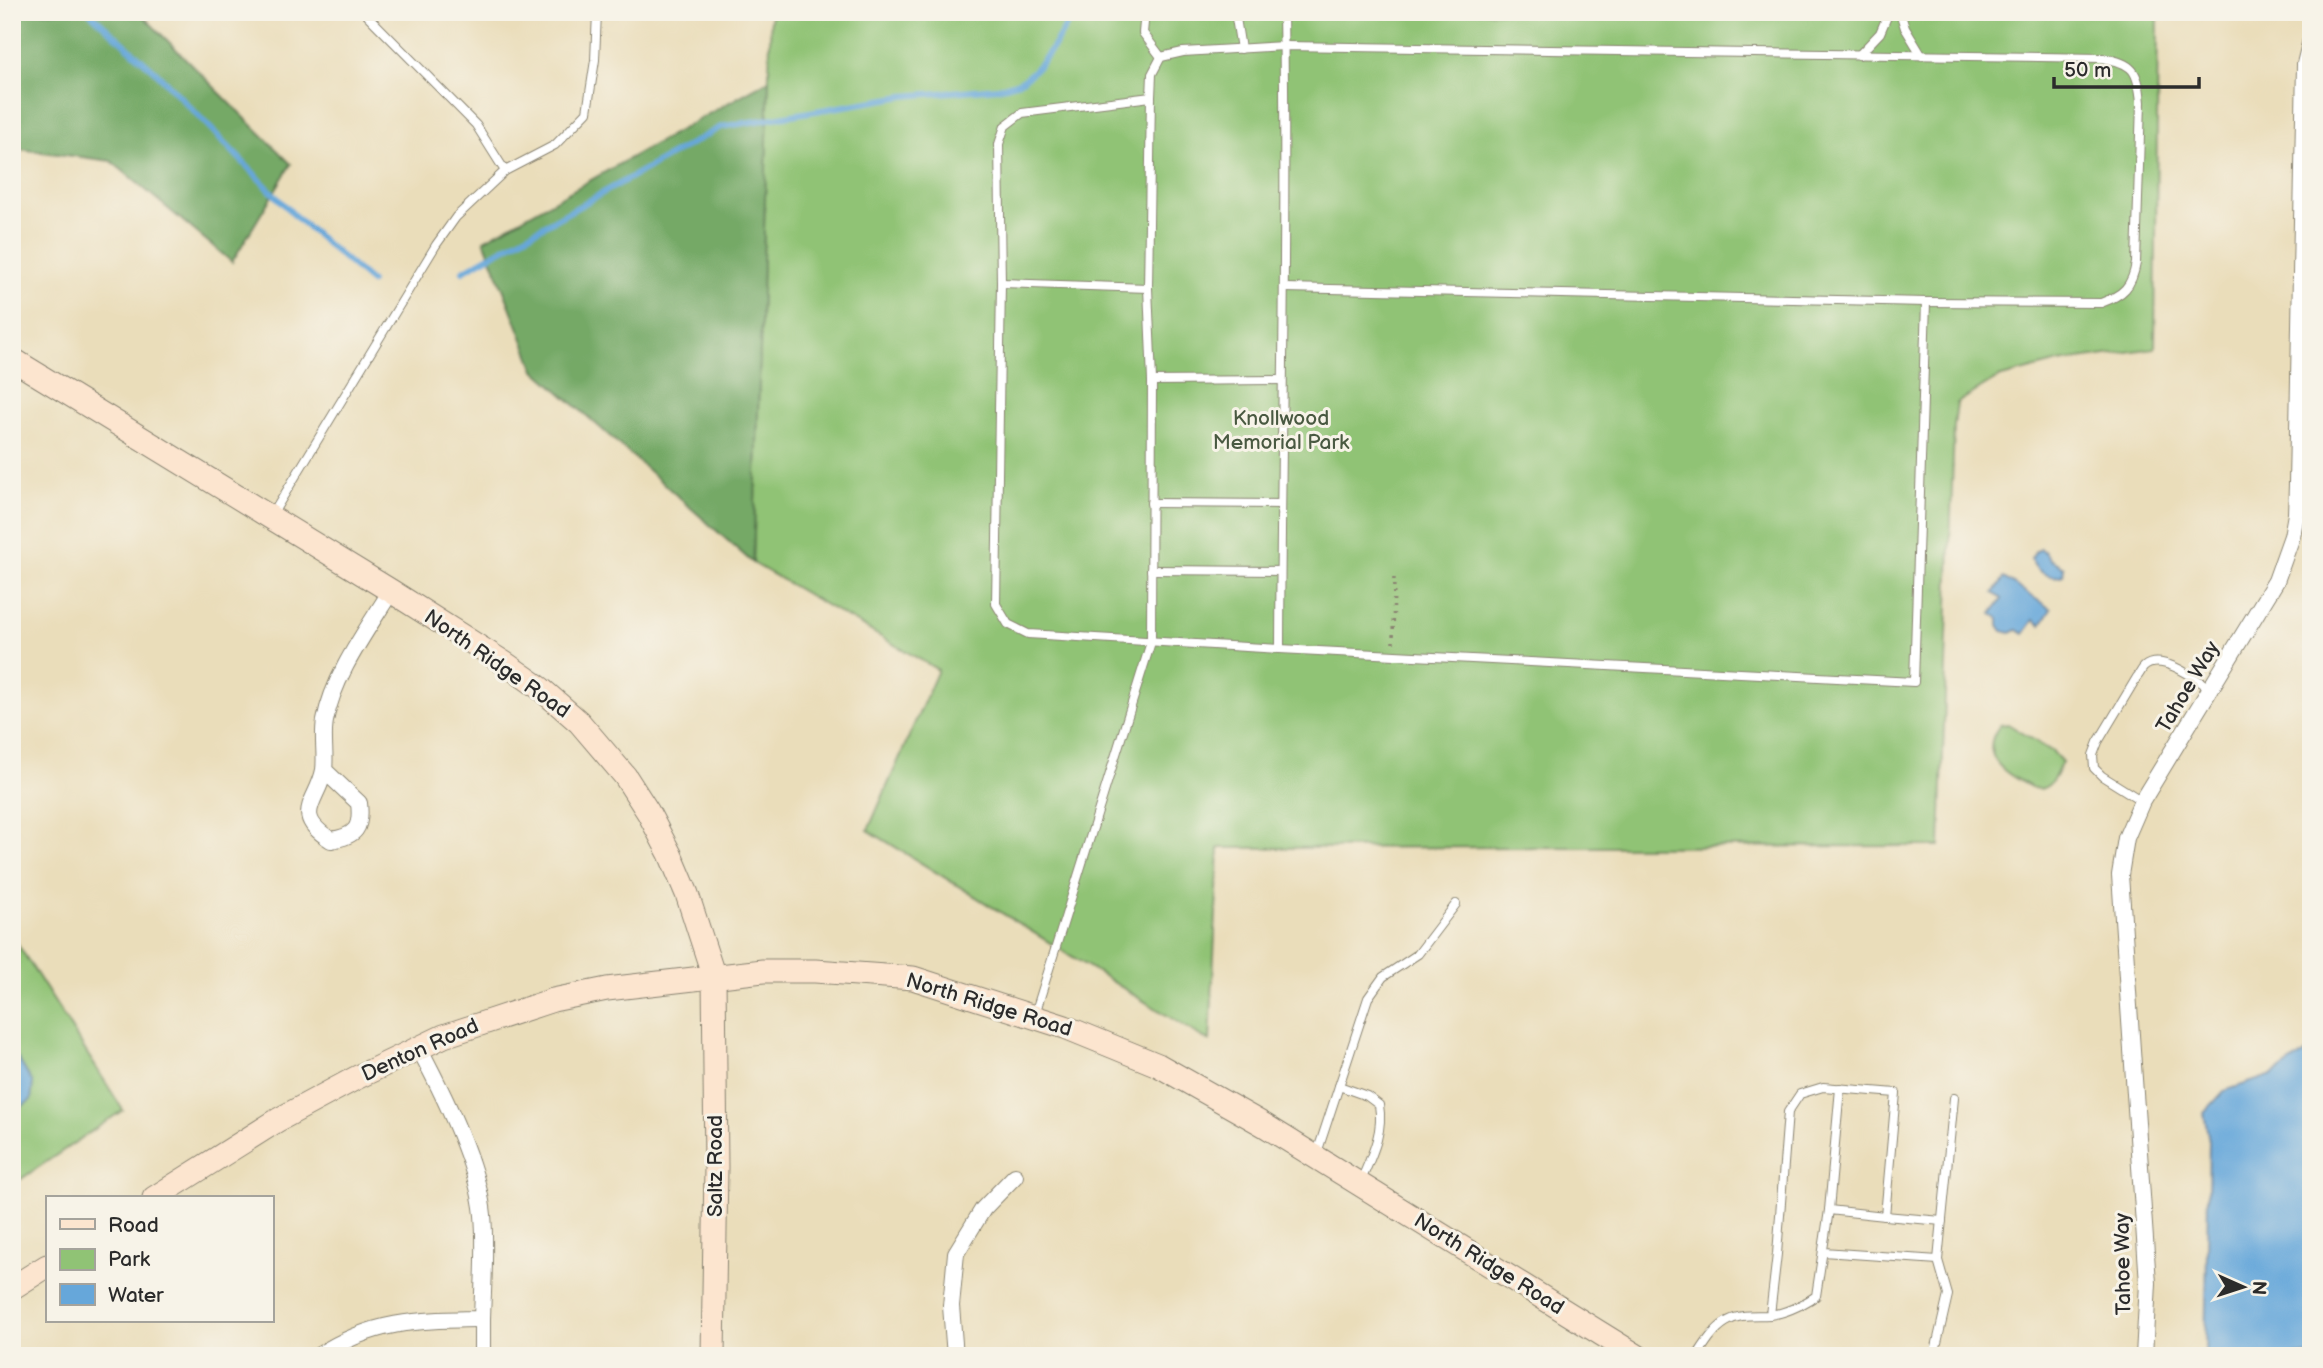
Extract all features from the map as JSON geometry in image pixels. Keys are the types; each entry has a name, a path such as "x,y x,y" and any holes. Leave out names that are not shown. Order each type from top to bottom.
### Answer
{"street":[{"name":"Tahoe Way","path":"2144,1356 2148,1283 2120,876 2126,838 2142,801 2276,581 2287,555 2296,514 2305,64 2311,40"},
{"name":"North Ridge Road","path":"12,359 391,591 540,688 579,722 625,776 648,812 687,894 714,976 763,971 816,971 913,978 1034,1016 1111,1044 1158,1065 1264,1125 1637,1356"},
{"path":"324,771 324,724 335,685 391,591"},
{"name":"Denton Road","path":"156,1196 289,1114 444,1036 553,1000 607,989 714,976"},
{"name":"Saltz Road","path":"713,1356 716,1167 714,976"},
{"path":"419,1048 434,1076 469,1159 483,1213 482,1356"},
{"path":"955,1356 951,1306 956,1253 983,1209 1015,1177"},
{"path":"12,1288 46,1267"},
{"path":"318,1356 352,1337 403,1321 482,1319"}],"lane":[{"path":"364,12 476,125 505,171"},
{"path":"271,518 436,245 456,217 505,171 555,145 587,112 595,60 597,12"},
{"path":"1145,12 1143,33 1161,57"},
{"path":"1235,12 1241,49"},
{"path":"1280,649 1285,288 1283,12"},
{"path":"1859,55 1880,33 1889,12"},
{"path":"1900,12 1905,28 1922,56"},
{"path":"1034,1016 1151,642 1152,381 1148,288 1151,97 1152,74 1161,57 1183,52 1284,46 2102,58 2130,66 2137,76 2141,102 2136,263 2133,277 2119,297 2101,303 1926,302 1285,288"},
{"path":"1151,97 1022,113 1005,126 999,144 1001,283 996,604 1008,624 1028,634 1914,682 1926,302"},
{"path":"1001,283 1148,288"},
{"path":"1152,381 1282,380"},
{"path":"1151,503 1281,504"},
{"path":"1151,570 1280,571"},
{"path":"2142,801 2094,768 2093,755 2098,742 2131,688 2144,667 2167,663 2211,689"},
{"path":"1315,1157 1368,998 1383,977 1418,954 1456,904"},
{"path":"1339,1086 1367,1096 1379,1105 1382,1120 1378,1138 1360,1184"},
{"path":"1770,1315 1788,1112 1800,1094 1823,1087 1896,1093 1885,1216"},
{"path":"1697,1356 1713,1333 1726,1321 1737,1316 1798,1312 1816,1296 1829,1210 1840,1088"},
{"path":"1934,1356 1948,1295 1938,1260 1954,1098"},
{"path":"1829,1210 1942,1221"},
{"path":"1824,1252 1938,1260"}],"path":[{"path":"1392,655 1394,575"}],"green space":[{"path":"12,12 139,12 291,164 232,262 111,161 12,148"},
{"name":"Knollwood Memorial Park","path":"771,12 2158,12 2155,348 2059,362 1998,378 1957,403 1954,426 1940,846 1219,848 1210,1042 868,830 938,670 753,563"},
{"path":"769,80 753,563 535,370 484,240"},
{"path":"2008,724 2053,752 2062,762 2047,786 2037,789 2029,786 2005,771 1994,758 1991,743 1994,734 2000,725"},
{"path":"12,935 123,1110 12,1185"}],"water":[{"path":"2040,549 2051,560 2064,567 2063,575 2048,575 2036,567 2031,559"},
{"path":"2004,578 2051,609 2041,625 2034,620 2024,634 2017,630 2011,633 2003,631 1999,618 1992,614 2002,599 1994,593"},
{"path":"2311,1048 2311,1356 2205,1356 2209,1141 2204,1113 2224,1091 2272,1075"},
{"path":"12,1049 33,1083 31,1100 12,1113"}],"waterway":[{"path":"89,12 157,73 297,218 371,282"},
{"path":"463,271 721,127 904,96 998,88 1018,82 1031,73 1045,57 1074,12"}]}
